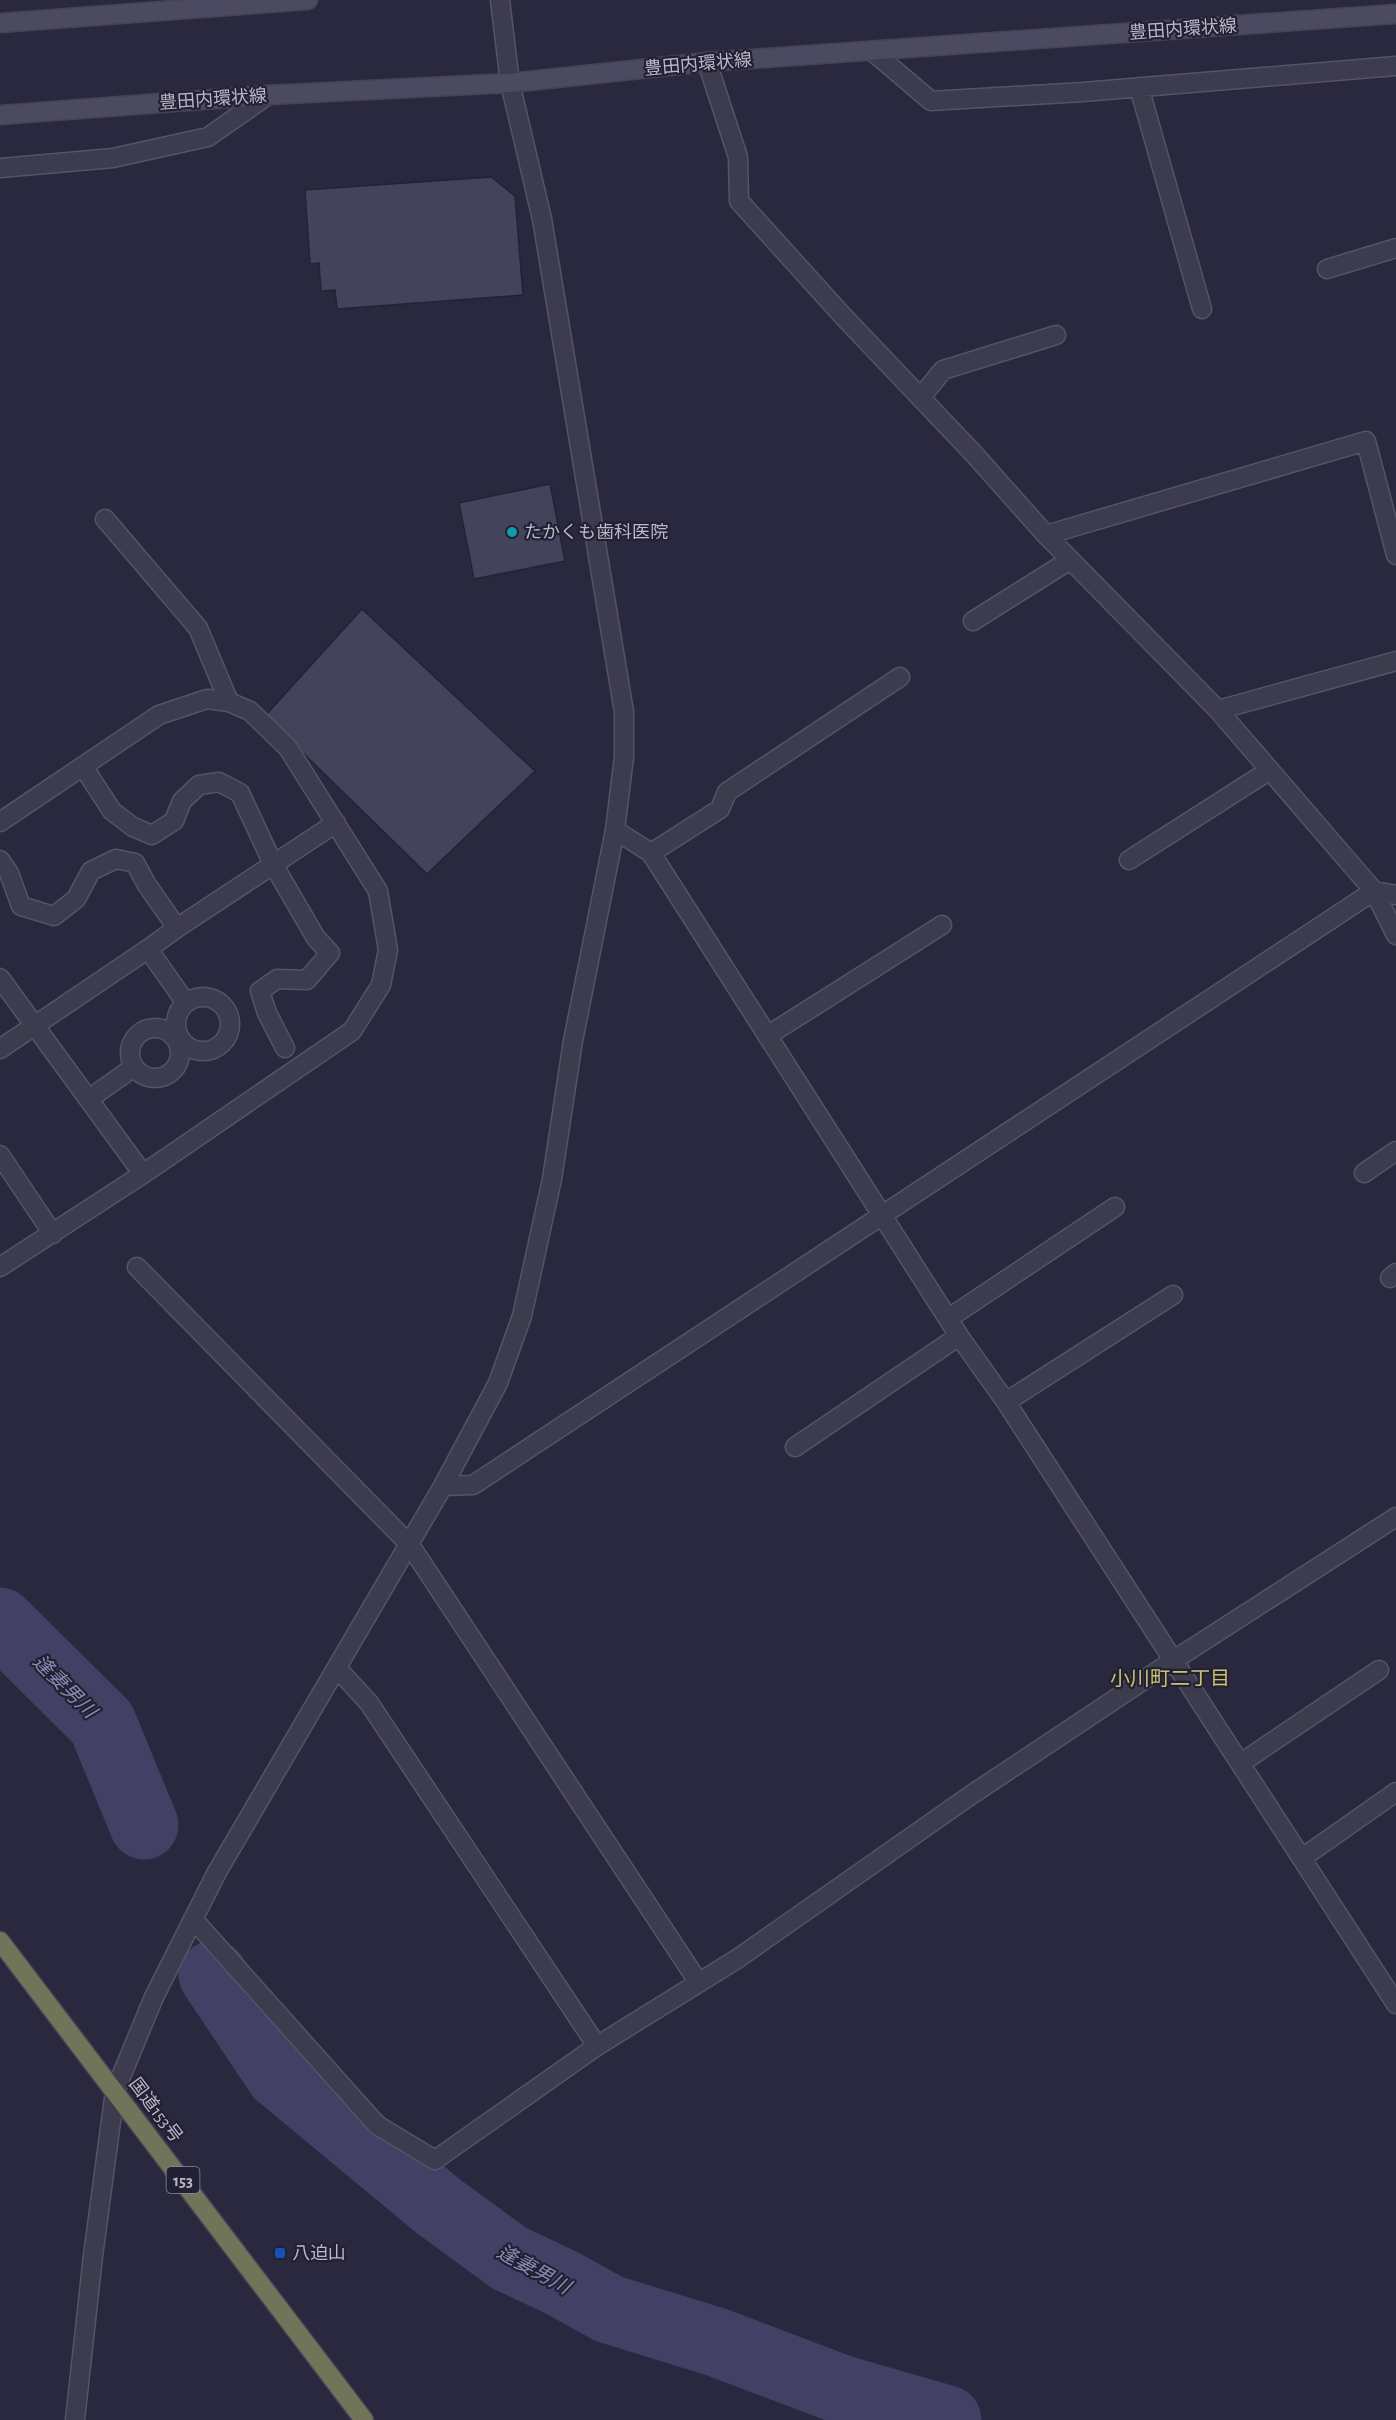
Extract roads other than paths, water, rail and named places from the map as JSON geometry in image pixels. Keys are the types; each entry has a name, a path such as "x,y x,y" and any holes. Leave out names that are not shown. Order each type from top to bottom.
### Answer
{"highway":[{"name":"国道153号","path":"0,1941 364,2420"}],"street":[{"path":"0,23 235,3 308,0"},
{"path":"75,2420 93,2256 115,2091 154,1997 217,1872 443,1486 498,1383 522,1316 552,1179 573,1041 615,830 624,757 624,712 542,219 510,83 500,0"},
{"name":"豊田内環状線","path":"0,115 268,95 510,83 707,62 1396,14"},
{"path":"872,51 931,102 1396,66"},
{"path":"707,62 738,157 739,201 1046,535 1218,710 1374,891 1396,935"},
{"path":"1139,87 1202,309"},
{"path":"0,168 113,158 207,136 268,95"},
{"path":"1327,269 1396,248"},
{"path":"921,397 943,370 1056,335"},
{"path":"1046,535 1366,441 1396,555"},
{"path":"105,519 198,628 230,702"},
{"path":"972,621 1070,560"},
{"path":"1218,710 1396,661"},
{"path":"651,853 720,809 727,792 900,677"},
{"path":"0,822 84,768 159,715 207,699 230,702 250,711 288,748 336,823 378,891 388,950 381,985 352,1031 143,1174 0,1267"},
{"path":"84,768 112,811 133,827 152,835 174,821 182,801 199,785 219,782 240,793 273,864 316,938 330,953 307,980 277,979 260,992 267,1013 285,1048"},
{"path":"1129,860 1270,770"},
{"path":"0,1049 336,823"},
{"path":"615,830 651,853 959,1336 1006,1402 1396,2004"},
{"path":"0,860 9,873 21,906 54,916 76,899 91,872 116,859 135,863 147,885 177,928"},
{"path":"443,1486 473,1485 1374,891 1396,895"},
{"path":"767,1036 942,925"},
{"path":"148,950 186,1003"},
{"path":"0,978 143,1174"},
{"path":"180,1041 159,1028 143,1031 136,1036 130,1051 134,1067 148,1077 156,1078 172,1072 180,1058 180,1041 176,1024 177,1016 186,1003 194,998 212,998 226,1009 231,1027 223,1044 214,1049 196,1050 180,1041"},
{"path":"89,1099 134,1067"},
{"path":"1364,1173 1396,1151"},
{"path":"0,1155 53,1234"},
{"path":"949,1318 1114,1207"},
{"path":"137,1267 410,1545 699,1983"},
{"path":"1006,1402 1173,1295"},
{"path":"795,1447 959,1336"},
{"path":"193,1919 377,2125 435,2160 597,2046 737,1959 971,1796 1174,1660 1396,1517"},
{"path":"337,1668 369,1702 597,2046"},
{"path":"1241,1763 1379,1670"},
{"path":"1302,1858 1396,1792"}],"waterway":[{"name":"逢妻男川","path":"0,1622 102,1723 144,1825"},
{"name":"逢妻男川","path":"213,1975 280,2075 438,2206 509,2258 562,2283 609,2309 716,2342 843,2390 947,2420"}],"place":[{"name":"たかくも歯科医院","path":"512,532"},
{"name":"八迫山","path":"280,2253"}],"district":[{"name":"小川町二丁目","path":"1170,1678"}]}
